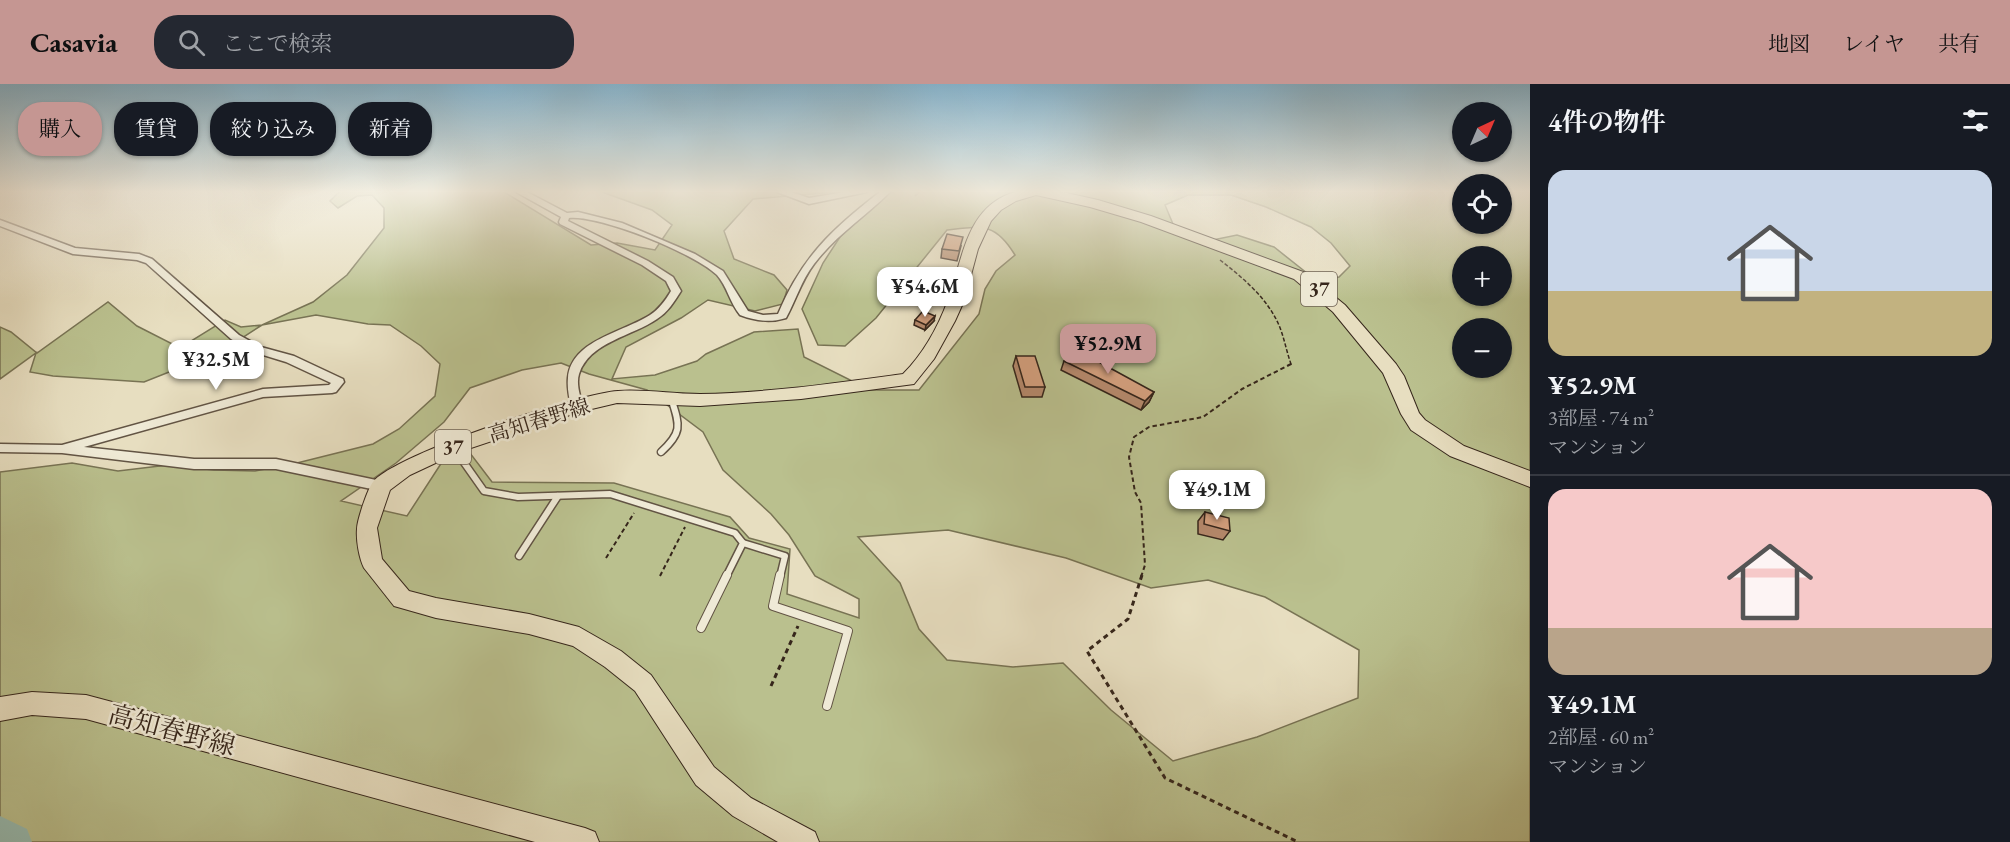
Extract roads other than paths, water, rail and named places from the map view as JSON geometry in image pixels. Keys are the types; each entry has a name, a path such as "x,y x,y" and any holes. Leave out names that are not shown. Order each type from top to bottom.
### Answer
{"main road":[{"name":"高知春野線","path":"381,486 403,470 452,447 577,405 617,397 672,400 801,393 908,380 920,369 956,302 972,240 979,227"},
{"name":"37","path":"1169,227 1300,276 1320,289 1341,309 1387,365 1402,391 1408,411 1423,430 1452,448 1530,479"},
{"path":"381,486 367,528 372,562 402,598 436,608 529,624 579,638 612,659 643,683 705,776 742,807 805,842"},
{"name":"高知春野線","path":"0,709 41,702 86,707 585,842"}],"street":[{"path":"11,227 73,251 140,257 149,261 235,337 257,350 290,359 339,382 332,389 263,393 62,449"},
{"path":"574,227 645,263 670,279 676,291 666,308 653,319 602,344 582,357 574,373 577,405"},
{"path":"621,227 710,264 721,274 744,313 750,316 775,319 782,316 801,275 819,251 843,227"},
{"path":"0,448 62,449 195,464 286,465 381,486"}],"lane":[{"path":"661,452 676,439 679,427 672,400"},
{"path":"452,447 484,491 518,497 610,494 735,533 743,543 785,556 773,606 848,631 826,706"},
{"path":"519,556 558,496"},
{"path":"701,628 743,543"}],"waterway":[{"path":"0,834 14,842"}]}
